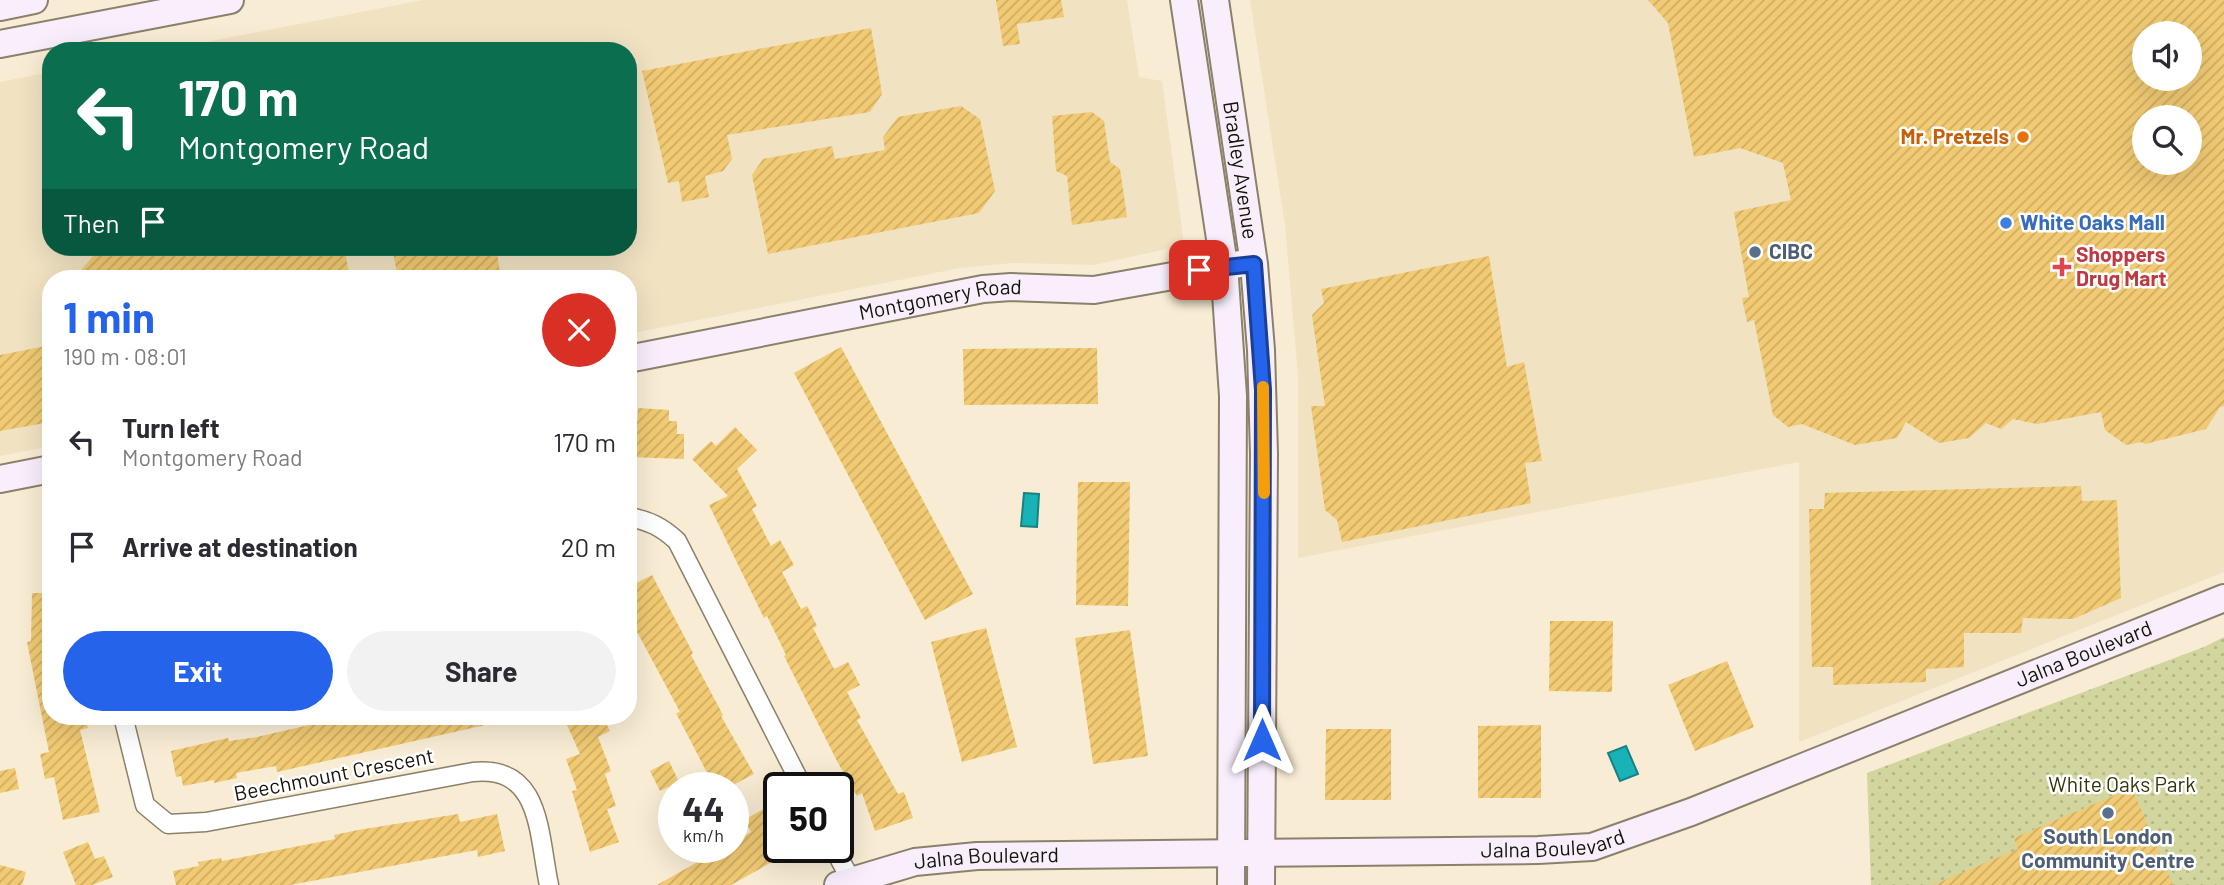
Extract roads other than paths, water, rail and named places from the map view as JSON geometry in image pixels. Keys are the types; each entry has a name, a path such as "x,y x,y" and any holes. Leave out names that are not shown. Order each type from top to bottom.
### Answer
{"street":[{"path":"0,6 34,0"},
{"path":"0,44 230,0"},
{"name":"Bradley Avenue","path":"1184,0 1224,265 1233,396 1231,885"},
{"name":"Bradley Avenue","path":"1214,0 1254,264 1263,390 1261,885"},
{"name":"Montgomery Road","path":"637,357 984,289 1011,287 1094,290 1224,265 1254,264"},
{"path":"0,479 42,471"},
{"path":"637,518 663,528 677,541 795,772"},
{"name":"Jalna Boulevard","path":"845,883 915,862 978,856 1538,850 1592,847 1691,813 2224,598"},
{"name":"Beechmount Crescent","path":"126,725 145,805 168,824 206,822 473,772 502,772 518,782 531,797 549,885"},
{"path":"838,863 845,883"}],"water":[{"path":"1024,493 1039,494 1037,527 1021,526"},
{"path":"1626,746 1638,774 1620,781 1608,753"}],"place":[{"name":"Mr. Pretzels","path":"2023,137"},
{"name":"White Oaks Mall","path":"2006,223"},
{"name":"CIBC","path":"1755,252"},
{"name":"Shoppers Drug Mart","path":"2062,267"},
{"name":"South London Community Centre","path":"2108,813"}],"park label":[{"name":"White Oaks Park","path":"2122,785"}]}
